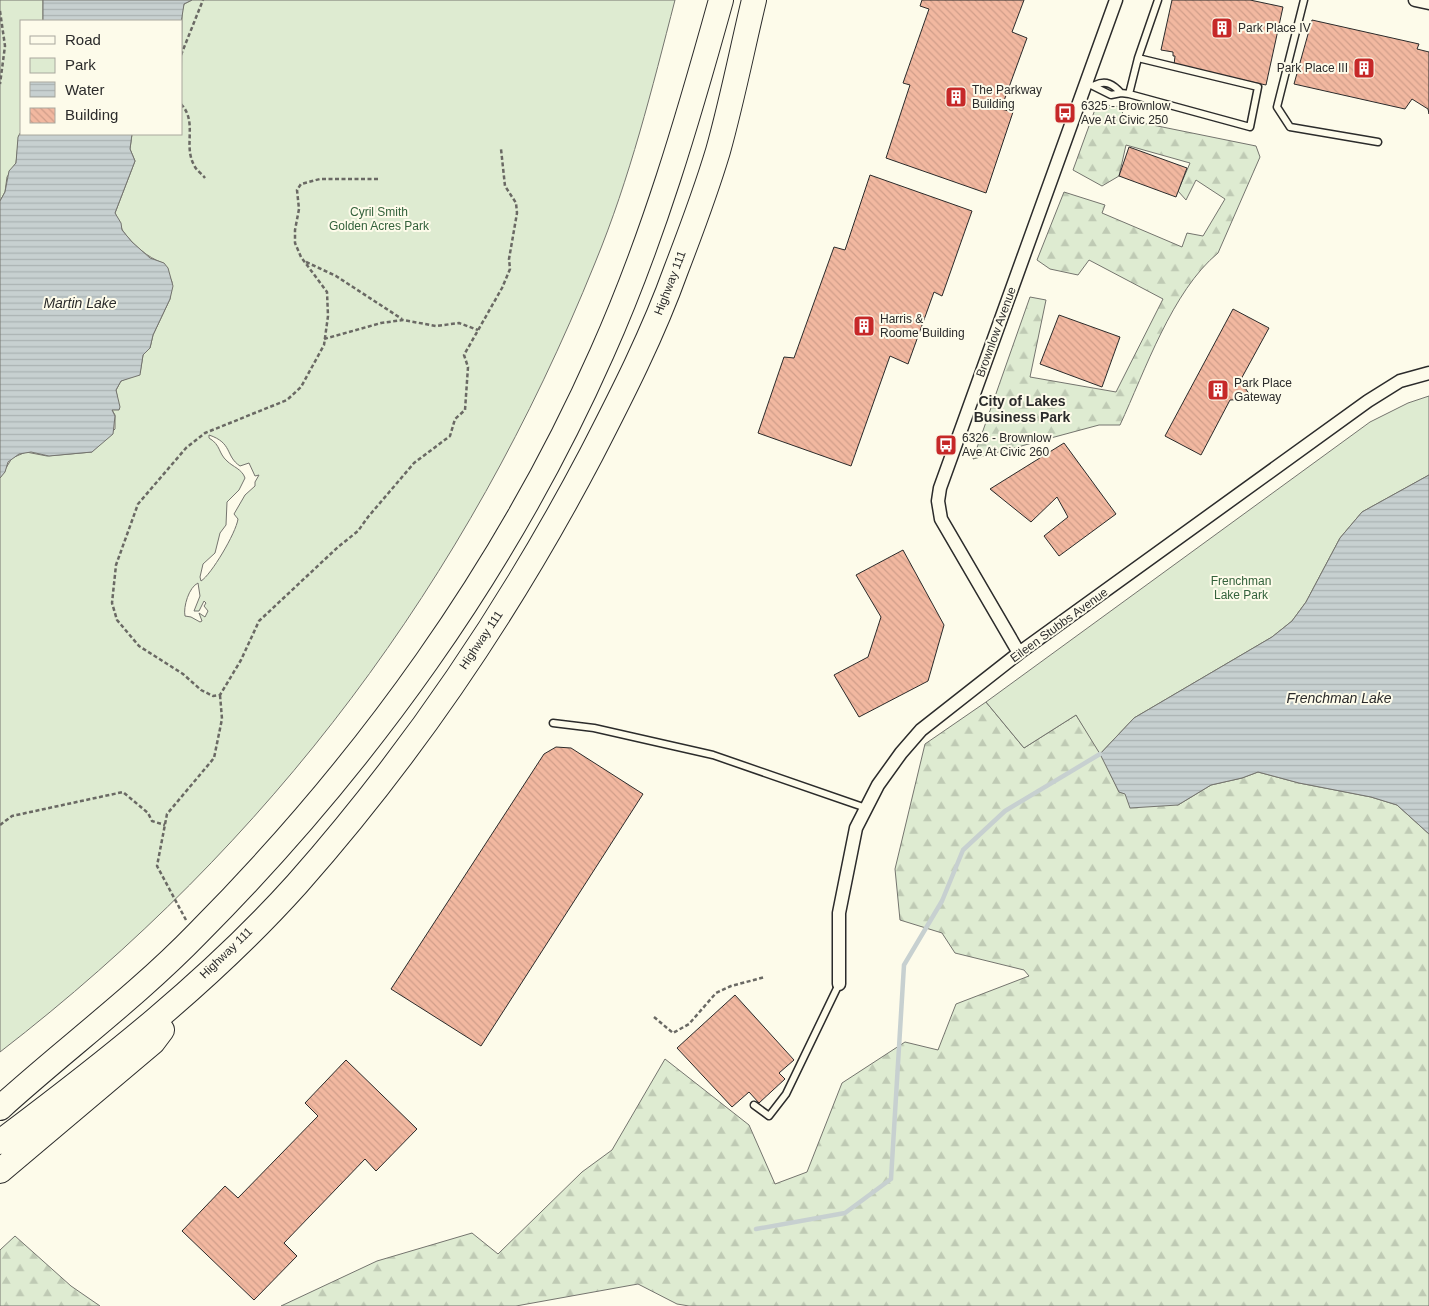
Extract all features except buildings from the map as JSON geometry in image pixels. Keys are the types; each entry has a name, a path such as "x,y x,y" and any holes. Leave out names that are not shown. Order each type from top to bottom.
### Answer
{"highway":[{"path":"0,1108 195,937 268,861 328,791 401,698 450,628 558,447 603,352 635,274 666,184 721,0"},
{"name":"Highway 111","path":"0,1142 142,1029 219,961 295,886 362,806 426,724 511,596 562,509 642,352 675,273 718,151 754,0"},
{"path":"718,151 756,52 770,0"},
{"path":"0,1171 153,1042 219,961"},
{"path":"0,1096 42,1070"}],"street":[{"name":"Brownlow Avenue","path":"1019,653 948,533 941,519 938,501 940,488 1091,84 1116,0"},
{"path":"1415,0 1429,3"},
{"name":"Eileen Stubbs Avenue","path":"839,984 839,913 856,828 878,785 901,753 921,730 1019,653 1368,401 1400,380 1429,373"}],"lane":[{"path":"1128,94 1158,0"},
{"path":"1304,0 1277,107 1290,127 1378,142"},
{"path":"1091,84 1098,90 1111,95 1128,94 1250,127 1258,87 1138,58"},
{"path":"554,722 594,728 713,755 866,808"},
{"path":"754,1104 769,1116 786,1094 839,984"}],"path":[{"path":"182,52 203,0"},
{"path":"0,11 5,46 0,84"},
{"path":"182,105 188,112 191,120 189,138 194,165 205,178"},
{"path":"195,937 157,866 167,814 214,758 222,719 220,695 241,660 259,621 338,547 358,532 368,517 414,463 450,436 455,418 465,410 468,367 464,355 502,288 510,269 508,259 517,213 516,203 505,186 501,149"},
{"path":"220,695 212,696 201,690 183,674 139,646 117,620 112,603 116,565 138,504 186,448 205,434 287,400 301,387 324,345 328,316 327,292 304,262 295,243 295,230 299,209 297,190 301,184 320,179 378,180"},
{"path":"304,262 336,276 403,320"},
{"path":"324,339 381,323 403,320 436,326 459,323 478,330"},
{"path":"0,825 12,816 123,792 148,812 152,821 165,824"},
{"path":"654,1017 673,1033 688,1024 716,993 731,986 764,977"}],"green space":[{"path":"0,0 43,0 43,20 20,20 20,134 16,163 7,177 5,192 0,201"},
{"name":"Cyril Smith Golden Acres Park","path":"192,0 675,0 630,166 595,263 544,380 486,491 422,597 351,698 274,794 190,885 98,971 0,1052 0,478 12,458 26,452 47,456 92,452 115,429 115,415 112,410 117,396 116,390 121,381 140,373 143,355 150,348 153,335 170,299 172,282 163,263 146,254 131,241 123,231 115,213 135,161 130,149 132,135 182,135 182,12 184,4","holes":["209,435 222,442 235,462 240,466 249,463 255,476 259,475 255,486 245,495 234,514 238,519 228,543 211,571 201,581 203,564 215,553 220,533 226,525 227,502 239,490 245,478 240,470 224,458 216,443 209,438","198,583 200,596 194,611 199,611 204,601 206,603 204,606 208,611 205,617 199,613 202,621 200,622 185,616 189,593"]},
{"path":"1097,104 1122,107 1123,119 1256,146 1260,157 1218,253 1187,288 1173,310 1120,425 1099,425 973,459 1030,297 1046,300 1030,377 1116,392 1163,299 1089,260 1078,275 1050,269 1037,260 1064,192 1105,205 1102,213 1182,247 1187,233 1203,236 1225,199 1196,180 1186,200 1178,191 1190,163 1126,145 1119,176 1102,186 1073,170"},
{"name":"Frenchman Lake Park","path":"1429,396 1429,475 1362,512 1340,538 1306,602 1292,621 1272,637 1134,718 1100,754 1076,715 1024,748 986,702 1370,422 1408,403"},
{"path":"986,702 1024,748 1076,715 1099,750 1119,792 1178,805 1211,785 1242,778 1258,772 1299,783 1371,797 1397,805 1429,834 1429,1306 689,1306 677,1304 638,1284 516,1306 281,1306 377,1261 472,1233 498,1254 582,1172 612,1150 665,1059 749,1125 775,1184 807,1172 842,1083 905,1042 938,1050 956,1004 1029,976 1024,970 955,953 942,933 900,920 895,869 925,744"},
{"path":"15,1236 71,1286 100,1306 0,1306 0,1250"}],"water":[{"path":"43,0 192,0 184,4 181,20 43,20"},
{"name":"Martin Lake","path":"20,134 132,135 130,149 135,161 115,213 121,223 122,230 132,242 150,258 164,263 168,268 173,286 170,299 153,335 150,348 143,355 140,375 121,381 116,390 120,407 119,410 112,410 115,416 113,434 92,452 49,456 31,452 19,454 8,462 5,472 0,478 0,201 5,192 9,171 16,163 18,137"},
{"name":"Frenchman Lake","path":"1429,475 1429,834 1397,805 1371,797 1299,783 1258,772 1242,778 1211,785 1178,805 1130,808 1125,794 1119,792 1100,754 1134,718 1272,637 1292,621 1306,602 1340,538 1362,512"}],"waterway":[{"path":"756,1229 845,1213 891,1179 904,965 942,901 963,850 1005,811 1100,754"}],"place":[{"name":"Park Place IV","path":"1222,28"},
{"name":"Park Place III","path":"1364,68"},
{"name":"The Parkway Building","path":"956,97"},
{"name":"6325 - Brownlow Ave At Civic 250","path":"1065,113"},
{"name":"Harris & Roome Building","path":"864,326"},
{"name":"Park Place Gateway","path":"1218,390"},
{"name":"6326 - Brownlow Ave At Civic 260","path":"946,445"}],"district":[{"name":"City of Lakes Business Park","path":"1022,410"}]}
